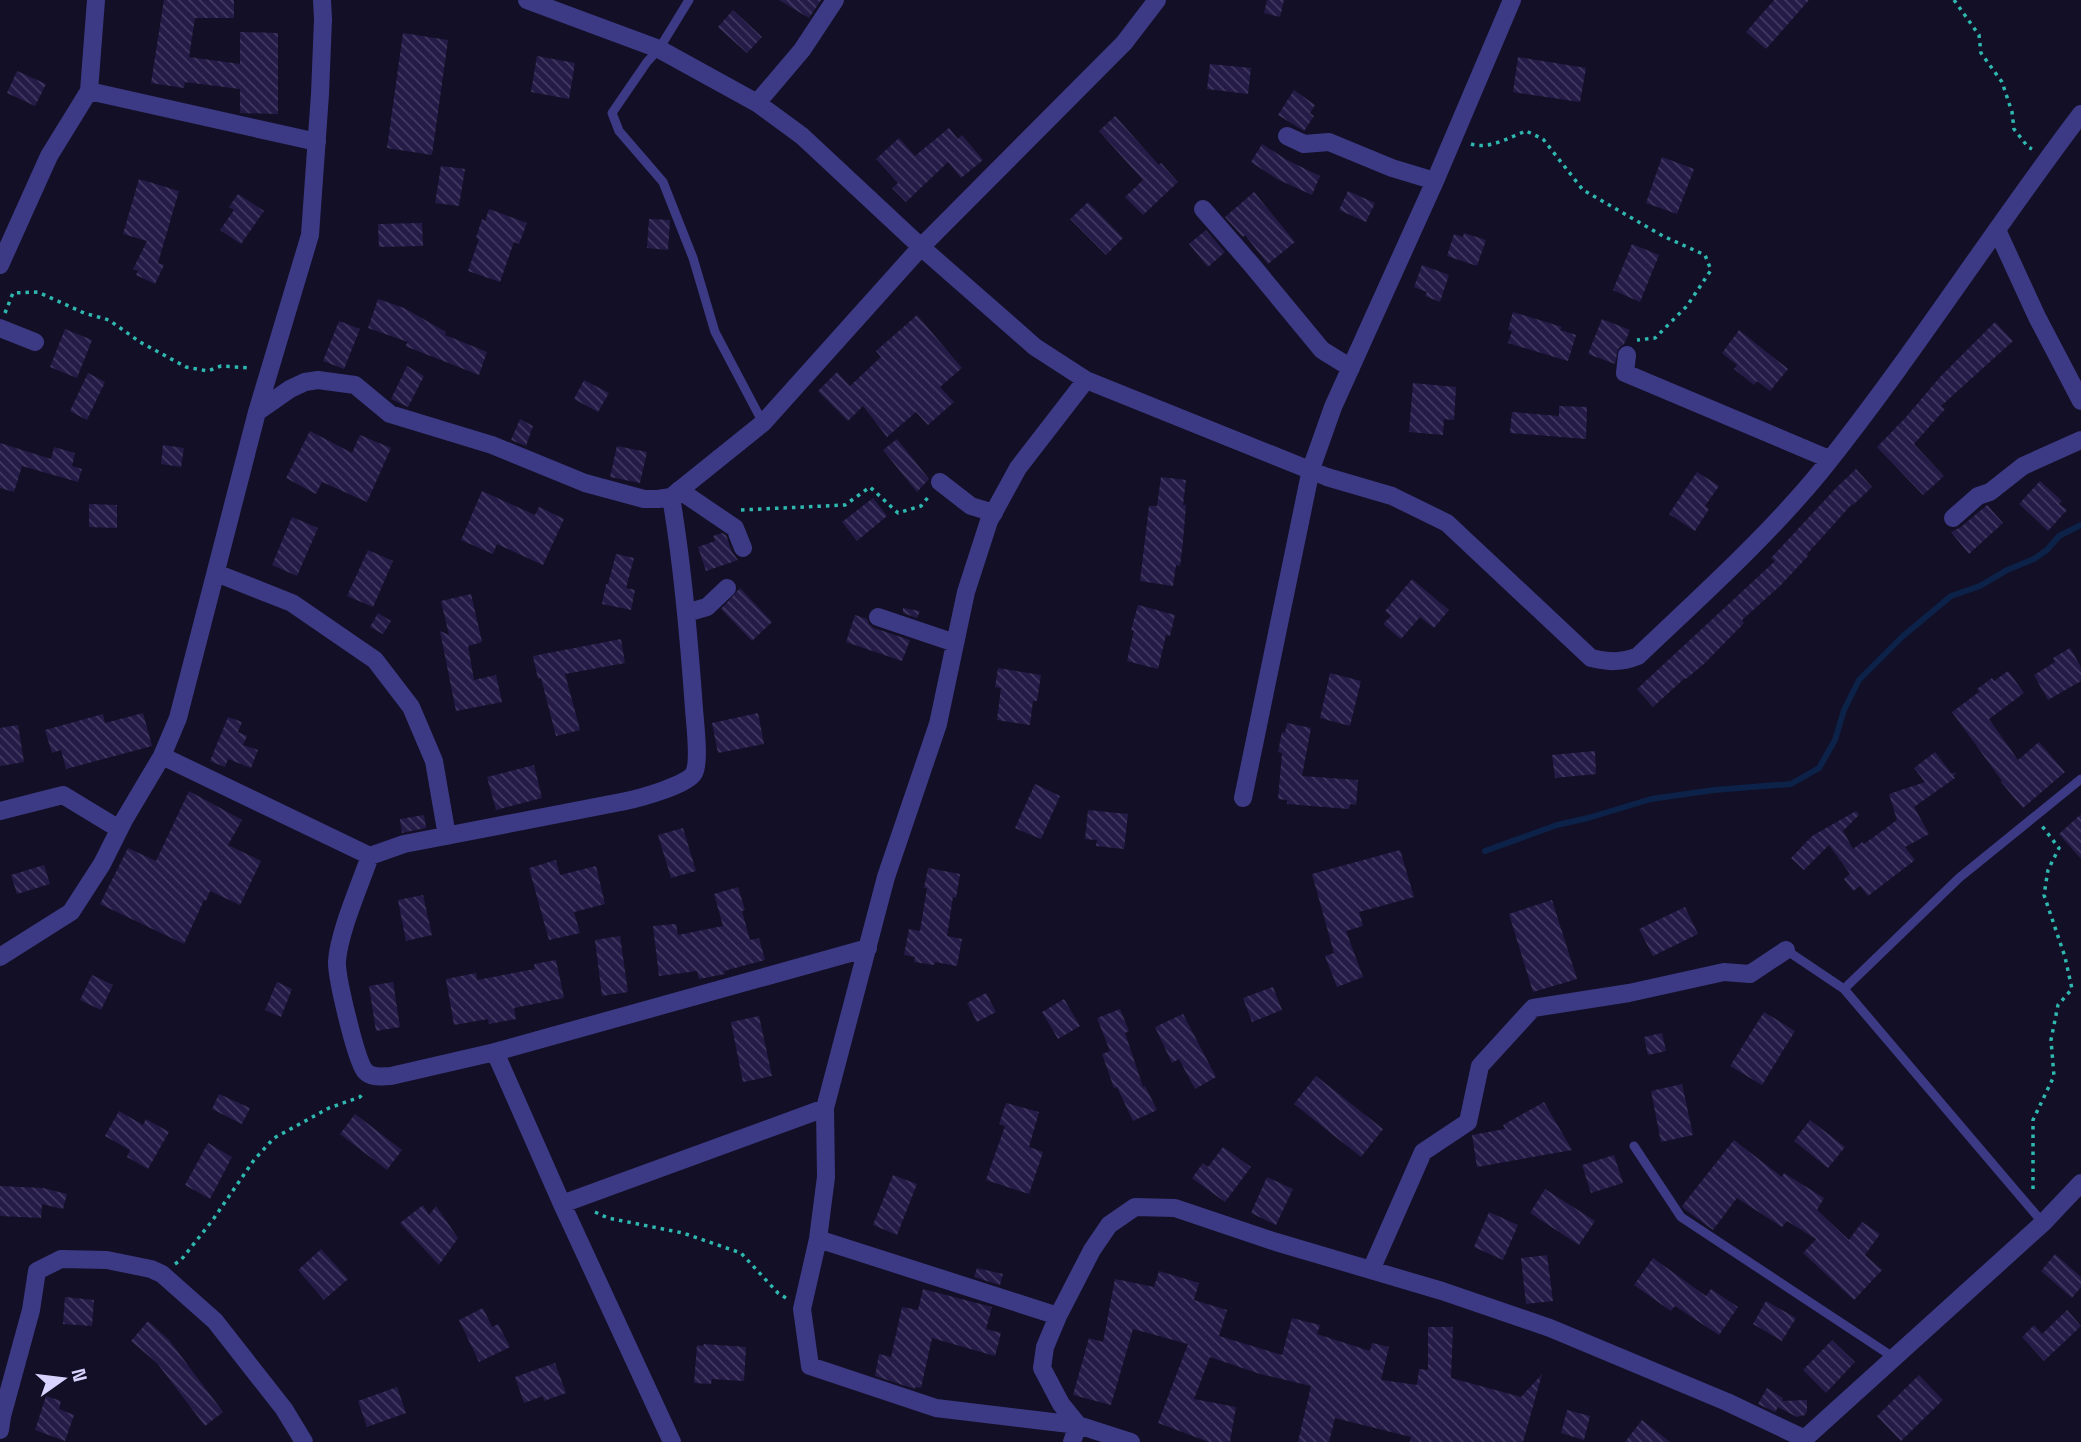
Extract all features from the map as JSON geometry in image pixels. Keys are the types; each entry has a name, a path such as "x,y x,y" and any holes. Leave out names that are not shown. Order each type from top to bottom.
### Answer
{"street":[{"path":"0,265 49,156 89,91 96,0"},
{"path":"0,957 71,912 102,864 119,829 162,756 178,718 257,412 310,235 317,142 322,0"},
{"path":"527,0 659,49 757,103 802,136 921,247 1035,347 1086,380 1327,477 1392,496 1447,523 1591,658 1610,663 1638,656 1743,557 1829,459 1952,295 2081,114"},
{"path":"757,103 802,50 835,0"},
{"path":"257,412 305,382 318,380 355,385 390,414 492,445 585,483 644,499 658,499 675,494 763,423 921,247 1124,43 1157,0"},
{"path":"1243,798 1311,469 1333,407 1435,181 1512,0"},
{"path":"89,91 317,142"},
{"path":"1287,136 1304,144 1329,142 1392,168 1435,181"},
{"path":"1202,209 1322,350 1351,368"},
{"path":"1997,230 2037,317 2081,401"},
{"path":"2,322 35,342"},
{"path":"1627,355 1625,373 1829,459"},
{"path":"1086,380 1018,468 994,513 966,592 938,724 886,877 825,1108 826,1177 818,1239 802,1309 810,1366 936,1408 1131,1442"},
{"path":"1953,518 1978,496 1990,492 2023,466 2081,440"},
{"path":"940,482 971,506 994,513"},
{"path":"675,494 719,516 735,528 743,548"},
{"path":"162,756 370,856 404,844 655,794 691,778 696,764 696,727 675,494"},
{"path":"216,573 292,603 375,660 411,707 434,761 447,836"},
{"path":"686,613 707,607 727,589"},
{"path":"878,617 955,643"},
{"path":"0,811 63,795 119,829"},
{"path":"370,856 343,933 337,960 338,978 356,1049 366,1071 375,1077 391,1076 495,1052 869,948"},
{"path":"1371,1270 1423,1152 1468,1122 1480,1066 1533,1008 1629,993 1724,972 1750,974 1786,950"},
{"path":"495,1052 566,1202 672,1442"},
{"path":"566,1202 825,1108"},
{"path":"1075,1434 1042,1368 1045,1347 1092,1250 1109,1225 1135,1207 1175,1208 1276,1242 1442,1291 1550,1328 1727,1402 1803,1440 2043,1223 2081,1183"},
{"path":"818,1239 1058,1316"},
{"path":"0,1430 31,1310 37,1271 61,1259 107,1259 162,1274 215,1321 284,1409 304,1442"}],"lane":[{"path":"689,0 659,49 612,113 619,131 663,181 693,258 715,331 763,423"},
{"path":"1844,989 1959,878 2081,779"},
{"path":"1786,950 1844,989 2043,1223"},
{"path":"1634,1146 1681,1217 1893,1357"}],"path":[{"path":"1954,0 1979,35 1981,53 2002,82 2012,112 2014,129 2028,146 2047,159"},
{"path":"1453,137 1479,147 1526,131 1543,139 1583,190 1663,236 1705,255 1711,271 1687,306 1655,338 1633,340 1627,355"},
{"path":"2,322 13,293 38,292 85,313 109,320 141,342 186,367 208,371 221,366 270,369"},
{"path":"719,516 744,510 845,505 870,486 898,513 921,506 940,482"},
{"path":"2024,1201 2033,1191 2033,1120 2054,1076 2050,1040 2058,1005 2072,989 2065,957 2045,895 2048,870 2059,848 2034,817"},
{"path":"162,1274 181,1260 254,1160 274,1138 329,1108 360,1097 375,1077"},
{"path":"566,1202 608,1218 683,1233 741,1253 778,1293 802,1309"}],"building":[{"path":"164,0 234,0 234,18 195,18 189,57 240,64 240,32 278,33 278,114 240,113 240,89 185,82 184,88 151,83"},
{"path":"779,0 821,0 809,18"},
{"path":"1267,0 1284,0 1280,17 1264,13"},
{"path":"1774,0 1809,0 1766,49 1746,32"},
{"path":"733,10 762,37 747,53 718,27"},
{"path":"403,33 448,40 432,155 387,148"},
{"path":"537,56 575,63 569,99 531,92"},
{"path":"1518,57 1586,68 1580,102 1513,92"},
{"path":"1210,64 1251,68 1248,94 1207,89"},
{"path":"17,71 46,84 35,106 7,93"},
{"path":"1294,90 1315,105 1310,113 1314,116 1304,131 1278,115"},
{"path":"1115,116 1178,182 1143,215 1125,197 1143,180 1099,131"},
{"path":"949,128 958,139 962,135 983,160 961,178 948,162 906,202 892,188 898,183 876,159 899,138 915,156"},
{"path":"1262,144 1320,176 1312,195 1277,179 1251,162"},
{"path":"1662,157 1694,169 1677,214 1646,203"},
{"path":"441,166 465,169 459,206 435,203"},
{"path":"139,179 179,191 158,263 164,265 155,284 136,275 138,271 133,269 147,241 123,234"},
{"path":"1348,191 1375,203 1366,222 1339,210"},
{"path":"1254,192 1295,242 1268,264 1245,235 1243,237 1225,217"},
{"path":"238,194 264,211 241,244 220,230 234,210 229,207"},
{"path":"1088,202 1123,238 1106,255 1070,219"},
{"path":"489,209 527,223 519,244 514,242 500,282 468,271 479,239 476,238 482,219 485,221"},
{"path":"649,219 670,220 668,250 647,248"},
{"path":"422,223 423,246 379,247 378,224"},
{"path":"1206,230 1225,252 1208,267 1189,244"},
{"path":"1464,233 1486,240 1477,266 1447,256 1454,234 1463,237"},
{"path":"1632,244 1659,255 1640,302 1613,290"},
{"path":"1422,265 1449,275 1440,302 1425,296 1427,292 1414,287"},
{"path":"378,299 404,308 446,332 445,335 487,352 479,375 405,346 408,342 368,328"},
{"path":"1513,312 1562,327 1560,330 1576,335 1568,361 1508,343"},
{"path":"917,315 962,368 940,387 954,402 928,425 916,412 887,437 863,406 848,421 818,391 837,372 850,386 881,357 876,351"},
{"path":"1602,319 1630,330 1624,344 1618,349 1615,364 1588,354"},
{"path":"339,321 360,329 344,369 323,361"},
{"path":"1995,322 2013,341 1941,406 1945,409 1914,444 1944,476 1923,495 1877,447 1940,377"},
{"path":"65,329 92,340 77,378 50,367"},
{"path":"1739,330 1788,369 1770,391 1757,381 1754,385 1734,369 1737,365 1722,353"},
{"path":"407,366 424,376 408,407 391,399"},
{"path":"88,373 105,382 87,420 70,411"},
{"path":"584,380 609,393 598,412 574,399"},
{"path":"1413,383 1456,387 1454,420 1444,419 1443,435 1409,432"},
{"path":"1559,406 1587,407 1586,439 1510,433 1512,412 1559,416"},
{"path":"520,419 533,426 526,446 511,440"},
{"path":"310,431 352,453 360,435 391,448 367,502 322,482 316,494 286,478"},
{"path":"897,439 929,479 917,492 883,450"},
{"path":"0,443 51,459 54,447 75,453 72,466 82,469 78,482 22,466 14,492 0,488"},
{"path":"163,445 184,448 181,467 161,464"},
{"path":"617,446 647,452 640,483 610,477"},
{"path":"1856,469 1872,487 1852,504 1808,556 1742,620 1744,623 1705,663 1653,707 1637,689 1775,561 1771,558"},
{"path":"1697,472 1719,486 1705,506 1709,509 1695,531 1669,514"},
{"path":"1161,477 1186,480 1180,566 1176,565 1173,586 1140,581 1149,506 1157,506"},
{"path":"2040,481 2062,501 2059,504 2067,510 2048,531 2019,504"},
{"path":"482,491 535,515 539,507 564,519 543,565 497,544 493,554 461,540"},
{"path":"873,498 887,516 857,541 842,522"},
{"path":"89,504 117,505 117,528 89,527"},
{"path":"1987,505 2003,523 1969,554 1951,532"},
{"path":"292,517 318,528 297,576 272,565"},
{"path":"722,533 726,535 738,560 706,571 698,547 715,541 713,536"},
{"path":"368,550 393,561 373,607 347,596"},
{"path":"616,554 634,558 626,588 635,590 631,610 602,604"},
{"path":"1412,579 1449,610 1434,628 1420,617 1401,639 1383,624 1391,616 1385,611"},
{"path":"740,588 772,622 752,641 721,609"},
{"path":"471,594 482,642 468,646 474,680 496,675 502,702 456,711 440,631 449,635 441,601"},
{"path":"1138,605 1175,615 1170,636 1166,635 1158,669 1127,661"},
{"path":"903,608 920,611 917,618 903,613"},
{"path":"378,613 391,621 383,634 370,627"},
{"path":"855,615 867,619 874,628 910,640 902,661 846,642"},
{"path":"621,639 625,663 565,674 580,730 556,736 533,656"},
{"path":"2070,648 2081,667 2081,681 2048,700 2034,675 2055,662 2053,658"},
{"path":"998,668 1041,675 1037,701 1033,701 1030,725 997,720 1001,688 995,687"},
{"path":"2008,671 2024,693 1989,719 2018,760 2039,742 2065,772 2023,808 2001,782 1952,712 1979,692 1977,689 1992,678 1994,681"},
{"path":"1330,673 1361,681 1350,726 1320,718"},
{"path":"143,713 152,746 66,769 61,750 52,753 45,730 103,714 105,723"},
{"path":"758,713 764,744 718,753 712,723"},
{"path":"228,717 242,722 238,732 247,736 243,745 258,750 251,768 228,759 225,767 210,761"},
{"path":"1287,723 1311,728 1302,776 1358,780 1356,805 1350,804 1349,809 1287,804 1287,800 1278,799 1282,753 1278,752 1282,732 1285,733"},
{"path":"18,725 24,762 0,766 0,728"},
{"path":"1595,751 1596,774 1555,778 1552,755"},
{"path":"1935,752 1951,773 1957,773 1953,776 1955,778 1914,807 1929,834 1905,847 1915,860 1868,896 1860,886 1853,891 1844,879 1850,874 1829,845 1804,870 1791,858 1812,836 1856,811 1859,815 1843,831 1853,849 1897,820 1889,794 1925,782 1914,768"},
{"path":"534,765 542,798 496,810 487,777"},
{"path":"1035,784 1060,796 1041,839 1015,828"},
{"path":"189,791 242,820 228,845 261,861 240,905 210,891 184,944 100,904 128,848 156,861"},
{"path":"1088,810 1128,814 1124,849 1096,846 1097,840 1085,839"},
{"path":"2081,814 2081,859 2059,834"},
{"path":"424,815 426,828 402,833 400,819"},
{"path":"683,828 696,871 671,878 658,835"},
{"path":"1400,850 1414,897 1359,912 1363,926 1346,931 1363,977 1337,987 1325,956 1334,953 1312,874"},
{"path":"556,860 560,875 596,866 605,904 574,912 580,933 549,940 529,868"},
{"path":"44,865 50,884 17,894 11,875"},
{"path":"928,868 960,874 956,898 953,897 947,936 962,939 957,966 914,962 915,957 904,955 909,929 920,931"},
{"path":"738,887 750,940 759,938 765,960 724,971 725,974 699,979 697,971 659,976 653,926 676,924 678,935 723,926 714,894"},
{"path":"423,895 432,935 406,941 398,900"},
{"path":"1552,900 1577,979 1533,992 1509,914"},
{"path":"1685,907 1698,934 1653,956 1639,929"},
{"path":"620,936 628,992 602,996 595,940"},
{"path":"556,960 564,998 514,1008 516,1019 489,1024 488,1019 454,1025 446,979 476,973 477,980 535,969 534,964"},
{"path":"92,975 113,985 101,1010 80,1000"},
{"path":"277,982 292,989 281,1017 265,1010"},
{"path":"393,982 400,1027 376,1031 369,986"},
{"path":"1273,987 1282,1010 1252,1022 1243,998"},
{"path":"986,993 996,1012 977,1022 967,1003"},
{"path":"1064,999 1080,1026 1058,1039 1042,1012"},
{"path":"1120,1009 1129,1031 1125,1033 1143,1087 1145,1086 1157,1110 1133,1121 1117,1087 1114,1088 1102,1054 1110,1051 1097,1018"},
{"path":"1764,1012 1795,1031 1762,1085 1730,1066"},
{"path":"1183,1014 1216,1077 1195,1089 1179,1059 1172,1063 1155,1027"},
{"path":"759,1016 772,1076 743,1082 731,1022"},
{"path":"1662,1033 1666,1051 1648,1055 1644,1037"},
{"path":"1316,1076 1383,1129 1361,1157 1294,1104"},
{"path":"1682,1084 1693,1135 1661,1142 1651,1091"},
{"path":"219,1094 250,1108 242,1124 212,1109"},
{"path":"1544,1102 1572,1150 1477,1167 1472,1135 1505,1129 1503,1125"},
{"path":"1006,1103 1039,1112 1029,1147 1043,1152 1029,1194 986,1180 1005,1126 999,1124"},
{"path":"119,1111 143,1125 146,1119 169,1132 148,1169 127,1157 130,1150 105,1136"},
{"path":"355,1114 402,1150 387,1170 340,1134"},
{"path":"1810,1120 1845,1147 1828,1168 1794,1141"},
{"path":"1734,1140 1782,1177 1784,1173 1824,1198 1817,1210 1849,1240 1862,1222 1880,1234 1865,1255 1882,1270 1854,1300 1803,1253 1816,1239 1787,1221 1782,1227 1737,1198 1713,1230 1683,1208"},
{"path":"208,1143 232,1157 210,1199 185,1185"},
{"path":"1223,1147 1251,1167 1225,1202 1192,1178 1203,1163 1208,1167"},
{"path":"1614,1155 1623,1183 1591,1193 1582,1165"},
{"path":"893,1175 917,1184 897,1235 873,1225"},
{"path":"1267,1177 1293,1189 1276,1225 1251,1213"},
{"path":"0,1186 43,1188 67,1194 63,1209 42,1204 41,1218 0,1216"},
{"path":"1545,1189 1595,1221 1579,1245 1530,1213"},
{"path":"423,1205 429,1215 436,1206 458,1238 439,1265 400,1223"},
{"path":"1489,1212 1518,1225 1503,1260 1474,1247"},
{"path":"321,1249 348,1279 324,1300 298,1270"},
{"path":"2055,1254 2081,1277 2081,1287 2072,1298 2041,1271"},
{"path":"1547,1255 1553,1301 1526,1304 1521,1258"},
{"path":"1653,1258 1706,1296 1711,1289 1738,1307 1719,1335 1675,1306 1671,1311 1634,1285"},
{"path":"977,1268 1003,1274 1000,1285 974,1277"},
{"path":"1159,1271 1199,1283 1194,1300 1227,1310 1219,1336 1282,1355 1292,1318 1320,1325 1317,1334 1370,1351 1372,1343 1389,1347 1381,1380 1417,1385 1419,1369 1428,1370 1428,1327 1453,1327 1451,1378 1521,1397 1542,1374 1523,1442 1410,1442 1411,1437 1335,1418 1329,1442 1298,1442 1311,1386 1260,1374 1210,1357 1194,1399 1236,1407 1230,1442 1209,1442 1158,1423 1188,1344 1133,1329 1111,1405 1073,1395 1089,1338 1103,1342 1115,1279 1154,1287"},
{"path":"923,1289 992,1307 986,1329 1001,1333 995,1356 932,1338 921,1388 915,1389 875,1376 879,1354 891,1357 902,1307 918,1310"},
{"path":"65,1297 94,1300 92,1326 63,1324"},
{"path":"1766,1301 1796,1318 1782,1341 1753,1324"},
{"path":"483,1308 492,1327 498,1324 510,1347 479,1362 459,1320"},
{"path":"2067,1310 2081,1326 2044,1361 2022,1337 2034,1325 2042,1334"},
{"path":"148,1321 169,1340 223,1412 205,1426 157,1363 131,1341"},
{"path":"1832,1340 1855,1362 1826,1393 1803,1370"},
{"path":"697,1345 746,1347 744,1381 712,1379 711,1384 694,1383"},
{"path":"555,1363 566,1393 544,1401 543,1396 524,1403 515,1377"},
{"path":"1919,1375 1943,1400 1901,1441 1877,1416"},
{"path":"397,1387 406,1413 367,1427 358,1401"},
{"path":"1767,1388 1783,1398 1782,1401 1807,1400 1805,1415 1797,1417 1778,1407 1775,1412 1758,1404"},
{"path":"46,1396 61,1401 59,1409 74,1415 65,1441 35,1430"},
{"path":"1567,1410 1590,1416 1584,1440 1561,1433"},
{"path":"1642,1420 1670,1442 1625,1442"}],"waterway":[{"path":"1485,851 1557,825 1651,799 1714,790 1791,784 1819,768 1835,740 1844,710 1859,680 1903,636 1951,596 1980,586 2007,570 2034,559 2047,550 2059,536 2081,525"}]}
